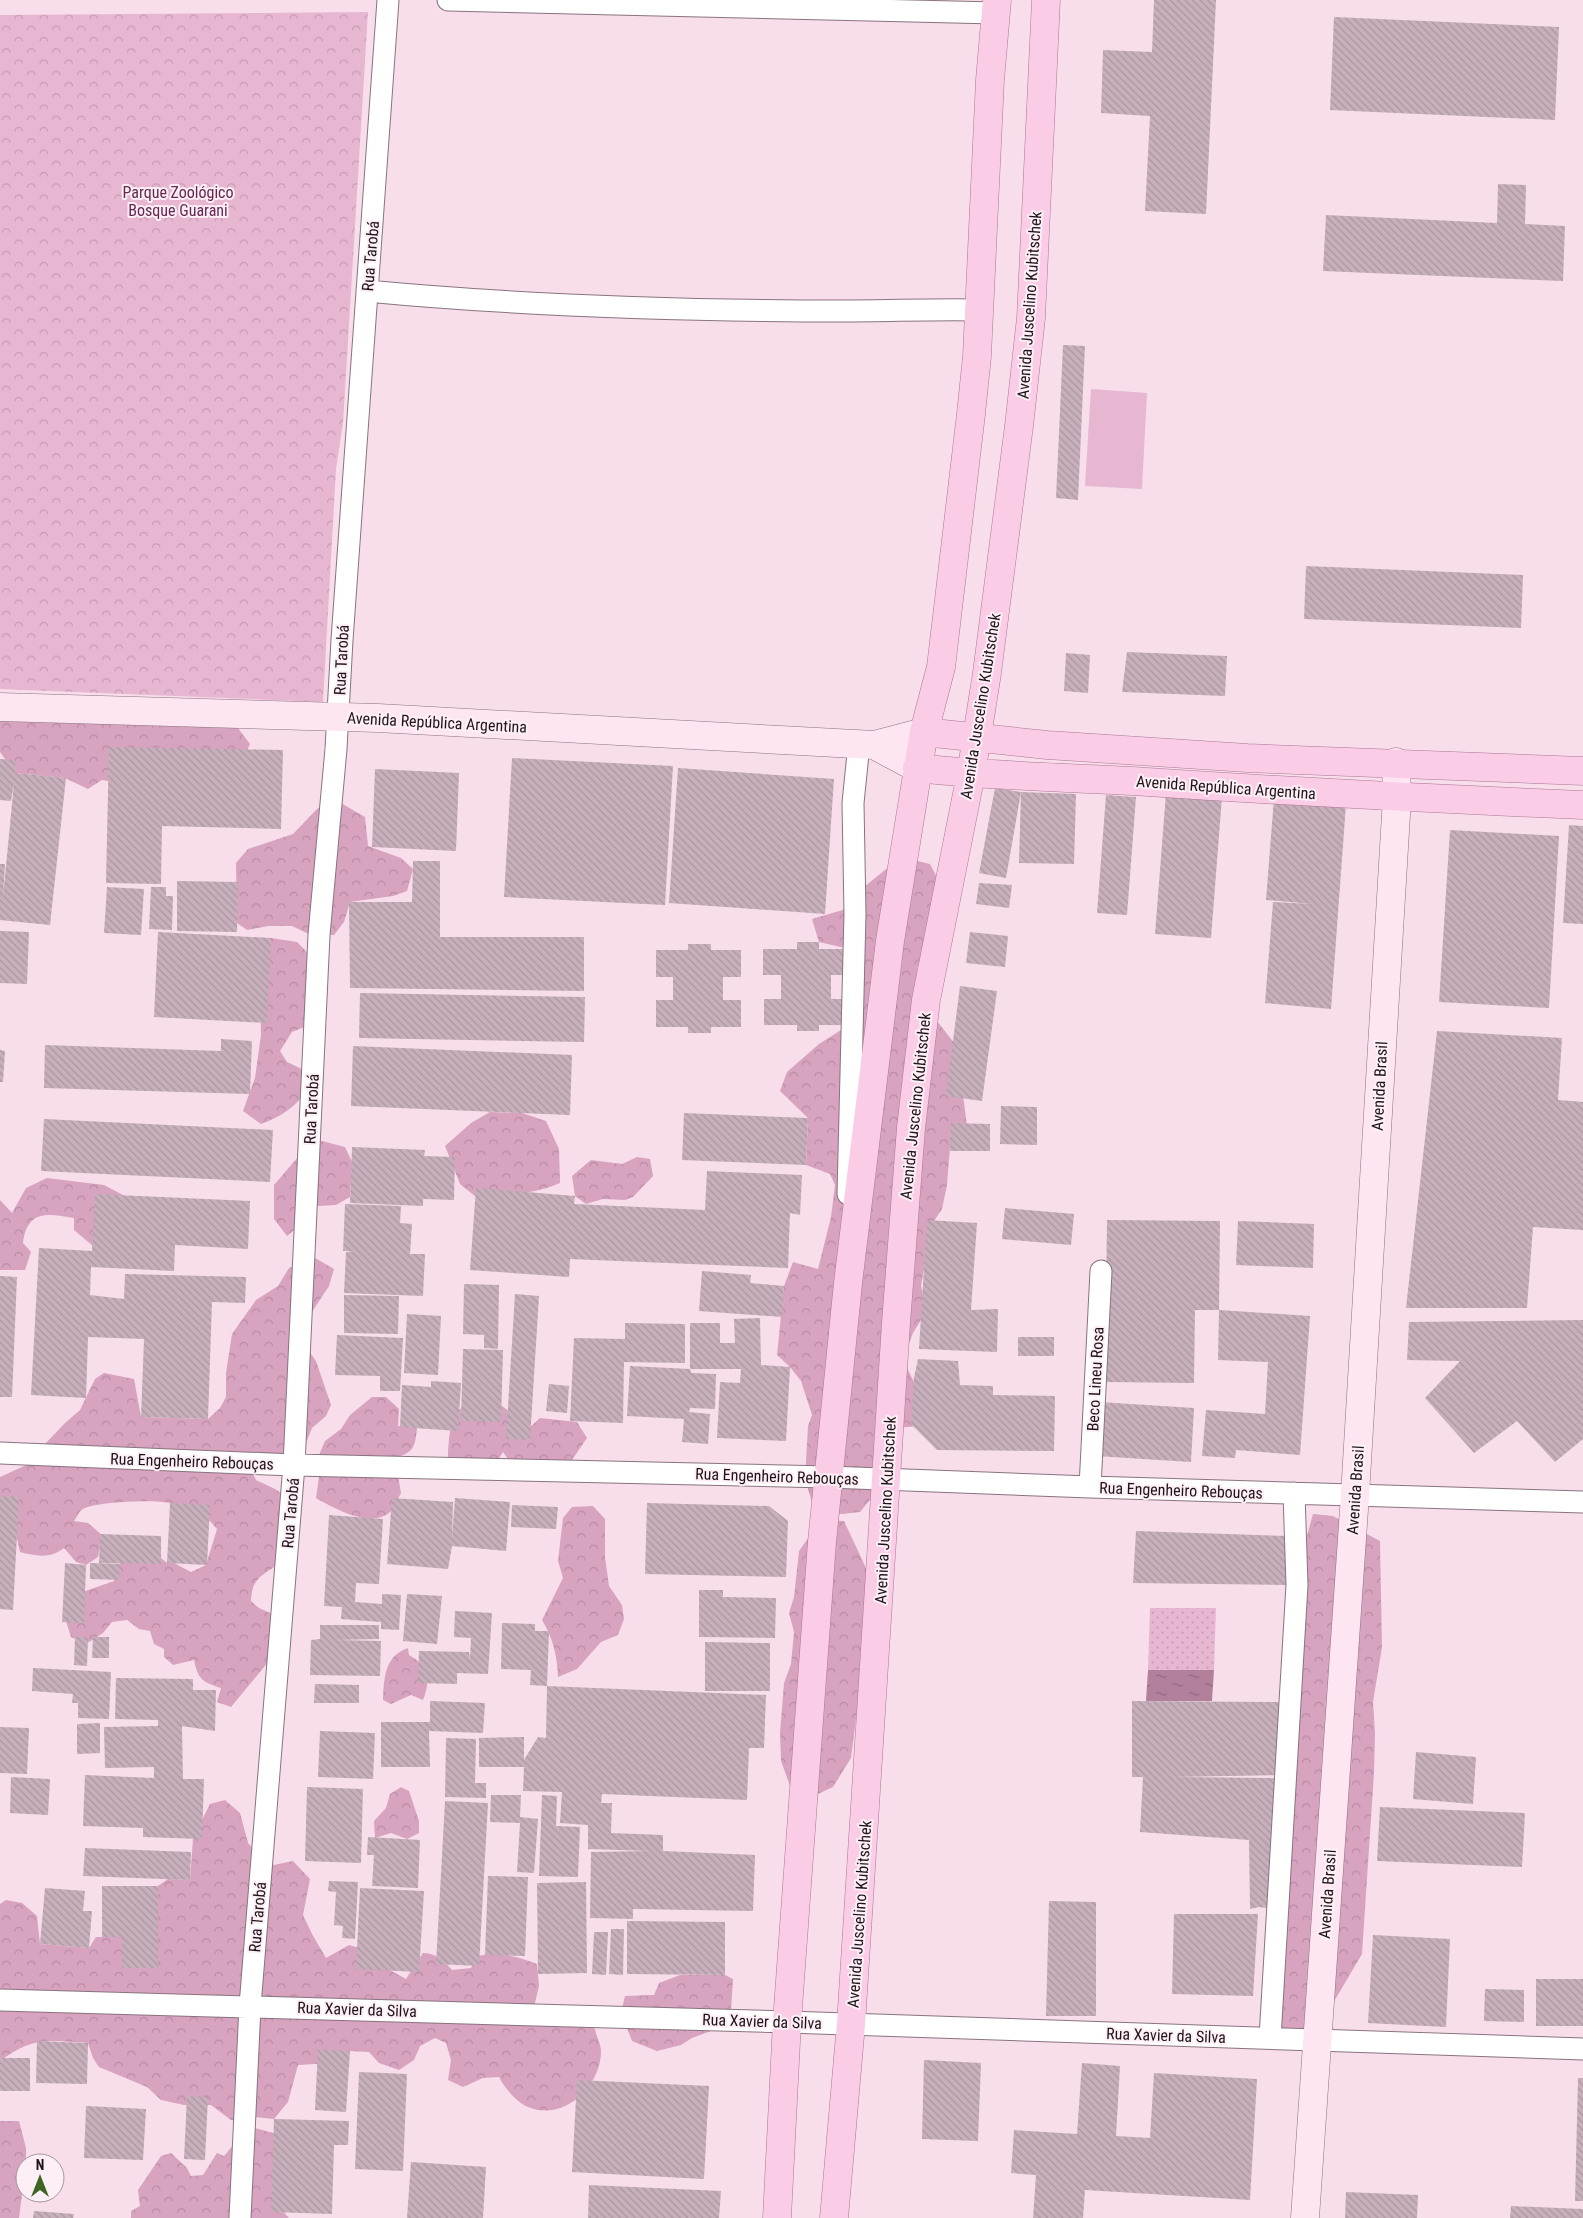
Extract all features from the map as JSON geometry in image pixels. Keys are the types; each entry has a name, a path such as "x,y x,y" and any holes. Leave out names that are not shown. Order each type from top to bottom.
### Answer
{"main road":[{"name":"Avenida Juscelino Kubitschek","path":"834,2218 851,2024 896,1323 912,1128 926,1000 971,774 1019,426 1031,318 1046,0"},
{"path":"777,2218 787,2022 822,1542 848,1284 890,940 917,768 924,732 941,667 971,414 977,356 990,80 996,7"},
{"name":"Avenida República Argentina","path":"924,732 976,738 1247,758 1396,762 1583,771"},
{"name":"Avenida República Argentina","path":"917,768 971,774 1041,776 1397,798 1583,805"}],"street":[{"name":"Rua Tarobá","path":"240,2218 250,2006 294,1465 319,934 338,717 388,0"},
{"path":"448,0 996,7"},
{"path":"367,291 457,300 577,306 846,311 978,310"},
{"name":"Avenida República Argentina","path":"0,707 338,717 866,745 924,732"},
{"path":"848,1284 848,1132 855,914 853,803 866,745"},
{"name":"Avenida República Argentina","path":"866,745 917,768"},
{"name":"Avenida Brasil","path":"1305,2218 1355,1495 1397,798 1396,762"},
{"name":"Beco Lineu Rosa","path":"1090,1487 1101,1271"},
{"name":"Rua Engenheiro Rebouças","path":"0,1453 294,1465 829,1476 887,1480 1583,1502"},
{"path":"1270,2038 1297,1585 1294,1493"},
{"name":"Rua Xavier da Silva","path":"0,2000 787,2022 1583,2049"}],"green space":[{"name":"Parque Zoológico Bosque Guarani","path":"368,12 343,423 336,469 323,702 0,689 0,15"},
{"path":"1091,389 1147,393 1142,489 1085,486"},
{"path":"0,707 228,715 250,744 236,774 130,785 102,780 88,789 65,778 15,773 0,752"},
{"path":"334,799 365,817 368,846 401,858 413,869 407,891 393,896 350,902 344,922 334,935 311,935 292,926 268,926 247,930 237,923 236,863 248,849 293,834 317,809"},
{"path":"901,857 930,864 943,889 926,948 917,968 920,999 958,1048 960,1086 967,1127 950,1147 947,1185 942,1209 932,1224 921,1286 927,1310 913,1333 903,1360 930,1414 918,1426 897,1428 879,1489 860,1512 842,1514 814,1509 805,1479 808,1426 812,1415 801,1381 777,1355 784,1286 793,1262 818,1269 831,1217 835,1185 830,1174 806,1165 808,1118 780,1091 787,1072 819,1044 849,1025 849,949 819,942 812,919 846,909 848,900"},
{"path":"271,938 297,942 311,956 312,1024 292,1032 280,1051 287,1062 304,1070 309,1090 288,1110 276,1118 261,1124 243,1111 255,1078 261,1035 259,950"},
{"path":"490,1112 522,1113 546,1121 559,1149 560,1183 529,1192 476,1197 460,1184 445,1146 471,1123"},
{"path":"322,1141 345,1147 352,1162 350,1197 336,1205 318,1206 304,1222 287,1236 274,1219 274,1185 304,1150"},
{"path":"637,1157 650,1159 653,1176 633,1197 625,1200 603,1199 586,1204 575,1196 572,1176 591,1160 622,1164"},
{"path":"47,1178 104,1185 123,1195 137,1212 100,1252 74,1230 74,1218 55,1215 40,1216 29,1224 25,1232 23,1243 31,1252 25,1270 0,1270 0,1200 12,1213 26,1188"},
{"path":"308,1258 315,1258 334,1269 329,1286 306,1321 304,1344 316,1361 331,1405 326,1416 312,1428 304,1448 251,1469 256,1480 287,1497 277,1565 255,1583 251,1601 259,1608 272,1614 269,1661 231,1707 217,1702 221,1688 205,1682 199,1676 194,1660 173,1665 164,1657 164,1649 154,1644 150,1631 139,1629 127,1620 112,1622 103,1633 86,1644 71,1637 65,1618 74,1595 114,1581 116,1566 132,1555 161,1558 167,1563 174,1563 191,1572 206,1565 217,1529 209,1520 187,1521 175,1506 162,1502 125,1502 99,1505 83,1509 74,1521 88,1523 102,1535 98,1557 86,1565 76,1562 64,1548 48,1555 20,1552 15,1530 0,1517 0,1477 33,1462 45,1444 80,1410 95,1379 104,1373 134,1379 141,1417 208,1419 220,1408 226,1397 226,1373 232,1334 256,1300 278,1286 289,1268"},
{"path":"372,1397 386,1397 399,1409 398,1426 417,1428 414,1444 410,1451 395,1458 401,1493 395,1506 384,1516 364,1518 343,1512 316,1498 319,1477 319,1455 325,1441 341,1429 350,1415"},
{"path":"490,1397 530,1427 540,1418 577,1422 587,1438 572,1460 551,1466 510,1462 503,1452 494,1466 448,1460 450,1434 455,1415 465,1405"},
{"path":"593,1506 605,1519 605,1557 609,1586 622,1605 624,1619 618,1635 601,1642 577,1669 558,1677 554,1647 542,1620 563,1578 558,1561 563,1518 572,1507"},
{"path":"1313,1514 1333,1516 1380,1541 1382,1647 1373,1702 1375,1733 1374,1773 1362,1954 1313,2037 1272,2035 1303,1550"},
{"path":"821,1520 844,1521 866,1568 866,1632 851,1758 833,1787 807,1799 790,1786 781,1761 780,1733 784,1683 791,1664 794,1632 789,1613 794,1597 799,1551"},
{"path":"1150,1608 1216,1608 1214,1670 1148,1670"},
{"path":"408,1648 409,1655 421,1664 426,1674 426,1693 423,1700 411,1695 391,1704 383,1700 387,1669 394,1657"},
{"path":"401,1787 409,1791 419,1821 419,1833 407,1839 391,1833 375,1838 374,1821 386,1808 390,1794"},
{"path":"225,1800 240,1813 248,1843 269,1866 293,1861 310,1879 303,1915 326,1958 349,1945 376,1953 388,1969 406,1979 423,1953 439,1958 452,1970 471,1968 478,1956 493,1954 523,1959 537,1964 539,1986 534,2007 577,2019 595,2029 601,2051 595,2077 587,2088 578,2098 566,2105 554,2110 541,2110 528,2107 519,2102 499,2077 483,2078 463,2087 448,2080 451,2060 446,2043 435,2038 420,2046 414,2060 399,2070 379,2063 369,2052 350,2051 332,2063 298,2065 288,2102 274,2119 255,2117 241,2122 231,2120 211,2105 184,2105 161,2100 147,2087 99,2067 93,2058 88,2043 53,2041 34,2043 3,2059 0,2058 0,1904 6,1900 22,1903 37,1916 40,1944 89,1948 96,1937 122,1937 158,1886 168,1879 190,1880 193,1838 210,1804"},
{"path":"680,1975 725,1975 733,1979 731,2010 711,2031 692,2038 681,2045 657,2051 632,2041 621,2013 625,1996 654,1995 659,1983"},
{"path":"0,2121 19,2121 26,2153 15,2153 15,2203 21,2203 19,2218 0,2218"},
{"path":"255,2128 273,2133 282,2144 275,2203 289,2218 131,2218 131,2211 140,2206 138,2190 161,2156 171,2153 187,2168 191,2176 203,2175 217,2153 224,2156 246,2130"}],"water":[{"path":"1148,1670 1214,1670 1212,1701 1146,1701"}],"building":[{"path":"1154,0 1216,0 1206,214 1145,211 1150,116 1101,113 1103,50 1152,52"},
{"path":"1334,17 1559,27 1555,120 1330,110"},
{"path":"1498,184 1526,185 1525,224 1565,226 1563,281 1323,271 1326,215 1497,223"},
{"path":"1063,345 1085,346 1078,500 1056,498"},
{"path":"1306,566 1523,575 1521,628 1304,619"},
{"path":"1127,652 1227,656 1225,696 1122,692"},
{"path":"1066,653 1090,655 1088,693 1064,691"},
{"path":"109,747 283,750 281,829 162,826 161,884 106,883"},
{"path":"512,758 673,766 665,905 504,897"},
{"path":"0,759 15,760 15,773 66,778 50,925 0,920 0,864 5,864 3,897 14,783 11,801 0,800"},
{"path":"678,768 834,779 825,914 669,903"},
{"path":"375,769 459,773 456,851 372,847"},
{"path":"995,788 1021,792 1006,878 979,873"},
{"path":"1021,792 1076,794 1074,864 1019,863"},
{"path":"1166,793 1222,797 1211,938 1155,934"},
{"path":"1106,795 1136,797 1127,915 1097,913"},
{"path":"1274,798 1346,804 1331,1009 1265,1003 1273,902 1313,904 1266,900"},
{"path":"1569,825 1583,826 1583,924 1563,923"},
{"path":"1450,830 1559,836 1549,1008 1439,1002"},
{"path":"413,861 440,861 440,937 584,937 584,991 350,988 349,902 412,902"},
{"path":"177,881 238,882 237,932 177,931"},
{"path":"979,883 1012,885 1009,908 976,904"},
{"path":"107,887 144,889 141,935 104,933"},
{"path":"151,887 166,887 166,896 173,896 172,930 149,929"},
{"path":"0,931 29,932 27,984 0,983"},
{"path":"158,932 271,938 267,1023 154,1017"},
{"path":"970,932 1008,936 1005,967 966,963"},
{"path":"797,942 819,942 819,949 849,949 849,975 831,975 831,999 849,999 849,1025 819,1025 819,1031 797,1031 797,1025 764,1025 764,999 781,999 781,975 763,975 763,949 797,949"},
{"path":"688,944 711,944 711,950 741,950 741,977 723,977 723,1000 741,1000 741,1027 711,1027 711,1033 688,1033 688,1027 656,1027 656,1000 673,1000 673,977 656,977 656,950 688,950"},
{"path":"960,986 997,991 982,1101 946,1096"},
{"path":"360,993 585,997 584,1042 359,1038"},
{"path":"1437,1031 1562,1038 1558,1100 1583,1102 1583,1230 1533,1227 1527,1308 1406,1308"},
{"path":"221,1039 252,1041 250,1094 44,1088 45,1045 221,1051"},
{"path":"353,1046 572,1055 570,1115 351,1106"},
{"path":"0,1050 5,1051 3,1082 0,1082"},
{"path":"1001,1106 1037,1107 1037,1145 1000,1144"},
{"path":"684,1113 808,1118 806,1165 682,1160"},
{"path":"44,1119 273,1130 270,1182 41,1171"},
{"path":"951,1123 990,1124 990,1151 950,1151"},
{"path":"352,1147 425,1150 424,1156 455,1157 454,1200 423,1199 423,1206 350,1203"},
{"path":"707,1171 802,1175 800,1215 790,1213 788,1268 570,1259 569,1277 470,1270 476,1188 575,1196 574,1204 705,1210"},
{"path":"95,1194 250,1201 248,1249 175,1245 174,1271 91,1267 90,1295 124,1299 125,1274 246,1277 245,1303 212,1302 208,1419 141,1417 144,1339 88,1337 86,1398 31,1395 39,1248 92,1251"},
{"path":"345,1204 401,1206 400,1223 412,1224 410,1254 425,1254 423,1296 344,1293 346,1252 354,1251 343,1251"},
{"path":"1005,1208 1074,1214 1071,1245 1002,1239"},
{"path":"927,1220 977,1223 971,1310 998,1309 997,1352 919,1349"},
{"path":"1107,1220 1220,1221 1219,1310 1195,1310 1194,1383 1105,1382"},
{"path":"1238,1221 1314,1224 1313,1268 1236,1265"},
{"path":"702,1271 751,1275 750,1283 784,1286 782,1317 699,1311"},
{"path":"0,1276 17,1277 12,1397 0,1397"},
{"path":"464,1284 499,1285 498,1349 484,1348 484,1335 463,1334"},
{"path":"515,1294 539,1296 530,1440 506,1439"},
{"path":"344,1295 399,1296 398,1334 344,1333"},
{"path":"1219,1310 1310,1316 1300,1455 1236,1450 1235,1458 1202,1456 1206,1410 1265,1414 1268,1362 1218,1360"},
{"path":"407,1314 441,1316 438,1375 404,1373"},
{"path":"760,1318 761,1365 790,1367 786,1441 717,1438 720,1382 740,1383 741,1369 690,1369 690,1323 720,1323 720,1343 735,1343 734,1319"},
{"path":"1583,1320 1583,1439 1555,1462 1517,1421 1474,1453 1425,1398 1460,1361 1407,1360 1409,1322"},
{"path":"625,1323 685,1324 685,1363 624,1362 623,1423 570,1421 574,1338 625,1339"},
{"path":"337,1335 403,1338 400,1391 380,1391 380,1376 335,1375"},
{"path":"1018,1337 1054,1337 1054,1356 1018,1356"},
{"path":"463,1349 503,1350 501,1422 461,1421"},
{"path":"918,1359 958,1361 960,1385 993,1386 993,1395 1055,1396 1054,1451 937,1450 911,1424 914,1378"},
{"path":"630,1366 690,1369 691,1373 716,1374 715,1409 690,1408 689,1412 710,1414 708,1444 682,1442 684,1419 627,1416"},
{"path":"431,1381 461,1383 458,1431 400,1427 402,1385 431,1387"},
{"path":"549,1384 569,1386 567,1413 546,1411"},
{"path":"1099,1402 1194,1408 1191,1462 1096,1456"},
{"path":"0,1496 19,1497 13,1610 0,1609"},
{"path":"392,1498 453,1502 452,1538 455,1498 510,1502 506,1551 452,1546 448,1569 387,1564"},
{"path":"170,1503 210,1505 207,1565 167,1563"},
{"path":"647,1503 769,1506 788,1521 786,1577 645,1574"},
{"path":"512,1505 558,1507 556,1529 511,1527"},
{"path":"329,1515 383,1519 379,1584 356,1583 355,1602 382,1604 382,1594 401,1595 399,1630 381,1629 381,1622 341,1619 342,1607 324,1606"},
{"path":"1136,1531 1288,1536 1286,1585 1133,1583"},
{"path":"100,1534 161,1536 161,1564 99,1563"},
{"path":"65,1563 86,1565 84,1623 62,1622"},
{"path":"90,1563 120,1564 119,1580 90,1579"},
{"path":"699,1590 723,1590 723,1597 776,1598 775,1638 699,1637"},
{"path":"407,1594 442,1596 437,1644 403,1641"},
{"path":"455,1611 492,1613 488,1674 457,1673 457,1684 418,1683 419,1651 469,1652 470,1659 471,1638 454,1637"},
{"path":"502,1623 535,1624 535,1631 549,1631 547,1686 530,1685 531,1670 501,1669"},
{"path":"320,1625 379,1625 379,1639 336,1640 381,1641 380,1676 310,1675 311,1640 320,1639"},
{"path":"75,1637 88,1637 87,1666 74,1665"},
{"path":"93,1637 109,1637 109,1658 92,1658"},
{"path":"705,1642 770,1643 770,1691 705,1691"},
{"path":"33,1668 111,1672 109,1719 78,1718 78,1703 72,1703 73,1694 32,1691"},
{"path":"116,1678 193,1679 193,1690 216,1690 215,1731 182,1726 183,1779 204,1779 202,1839 143,1837 143,1828 83,1826 85,1775 154,1778 154,1767 105,1768 104,1727 158,1726 158,1720 115,1719"},
{"path":"315,1684 359,1685 359,1703 314,1703"},
{"path":"547,1686 766,1695 764,1748 749,1748 747,1800 602,1794 601,1803 612,1803 611,1833 663,1835 663,1851 755,1855 753,1911 633,1909 633,1919 590,1918 591,1852 650,1851 588,1849 588,1825 560,1823 562,1792 523,1791 524,1767 479,1767 479,1738 524,1737 524,1760 538,1737 546,1738"},
{"path":"430,1701 485,1703 483,1733 429,1731 430,1767 381,1767 381,1722 430,1722"},
{"path":"1132,1701 1277,1702 1287,1707 1282,1775 1172,1777 1280,1778 1274,1909 1259,1907 1250,1909 1249,1840 1140,1832 1143,1777 1132,1777"},
{"path":"100,1723 100,1753 77,1754 77,1724"},
{"path":"0,1727 29,1728 27,1774 0,1773"},
{"path":"320,1731 375,1733 373,1779 318,1777"},
{"path":"446,1738 476,1739 475,1783 486,1783 486,1798 445,1797"},
{"path":"1416,1752 1476,1757 1473,1804 1413,1799"},
{"path":"11,1777 50,1779 48,1815 10,1813"},
{"path":"307,1787 363,1789 361,1863 305,1861"},
{"path":"491,1795 521,1795 520,1817 538,1819 534,1873 517,1872 520,1823 490,1822"},
{"path":"542,1795 557,1796 556,1826 580,1827 578,1877 539,1876"},
{"path":"445,1801 488,1803 479,1966 436,1964"},
{"path":"1380,1807 1525,1813 1522,1867 1377,1861"},
{"path":"368,1837 420,1840 418,1888 372,1886 374,1855 367,1855"},
{"path":"85,1848 191,1852 190,1880 83,1876"},
{"path":"488,1876 528,1877 525,1956 485,1955"},
{"path":"329,1881 358,1882 355,1939 342,1938 343,1926 334,1925 336,1892 328,1891"},
{"path":"586,1882 587,1973 538,1974 537,1883"},
{"path":"102,1886 158,1886 158,1968 122,1968 122,1937 102,1937"},
{"path":"45,1888 85,1891 83,1911 92,1911 89,1948 40,1944"},
{"path":"360,1888 424,1891 419,1972 356,1969"},
{"path":"1049,1901 1096,1902 1096,2016 1046,2016"},
{"path":"1174,1914 1258,1914 1253,1996 1172,1994"},
{"path":"627,1921 725,1922 725,1975 627,1974"},
{"path":"611,1929 624,1929 623,1975 609,1974"},
{"path":"594,1932 608,1932 606,1975 592,1974"},
{"path":"1373,1935 1450,1939 1446,2027 1368,2023"},
{"path":"1536,1979 1583,1979 1583,2026 1536,2026"},
{"path":"1485,1989 1524,1990 1524,2022 1484,2021"},
{"path":"37,2041 88,2043 87,2084 36,2083"},
{"path":"318,2049 350,2051 346,2112 315,2110"},
{"path":"0,2058 30,2058 30,2091 0,2091"},
{"path":"924,2060 981,2063 978,2141 922,2139"},
{"path":"1082,2063 1120,2066 1116,2136 1150,2138 1154,2073 1257,2079 1250,2200 1085,2190 1083,2218 1033,2218 1036,2175 1011,2173 1014,2130 1077,2134"},
{"path":"359,2072 407,2074 403,2171 355,2169"},
{"path":"1578,2078 1583,2078 1583,2201 1575,2201"},
{"path":"577,2080 709,2086 704,2179 572,2172"},
{"path":"187,2096 208,2097 205,2160 184,2159"},
{"path":"86,2106 146,2109 143,2160 84,2158"},
{"path":"274,2119 349,2121 348,2145 334,2145 332,2214 271,2212"},
{"path":"411,2162 486,2167 483,2218 407,2218"},
{"path":"589,2185 721,2191 719,2218 588,2218"},
{"path":"1346,2192 1418,2195 1417,2218 1345,2218"},
{"path":"1511,2206 1583,2209 1583,2218 1510,2218"},
{"path":"34,2211 74,2214 73,2218 33,2218"}]}
